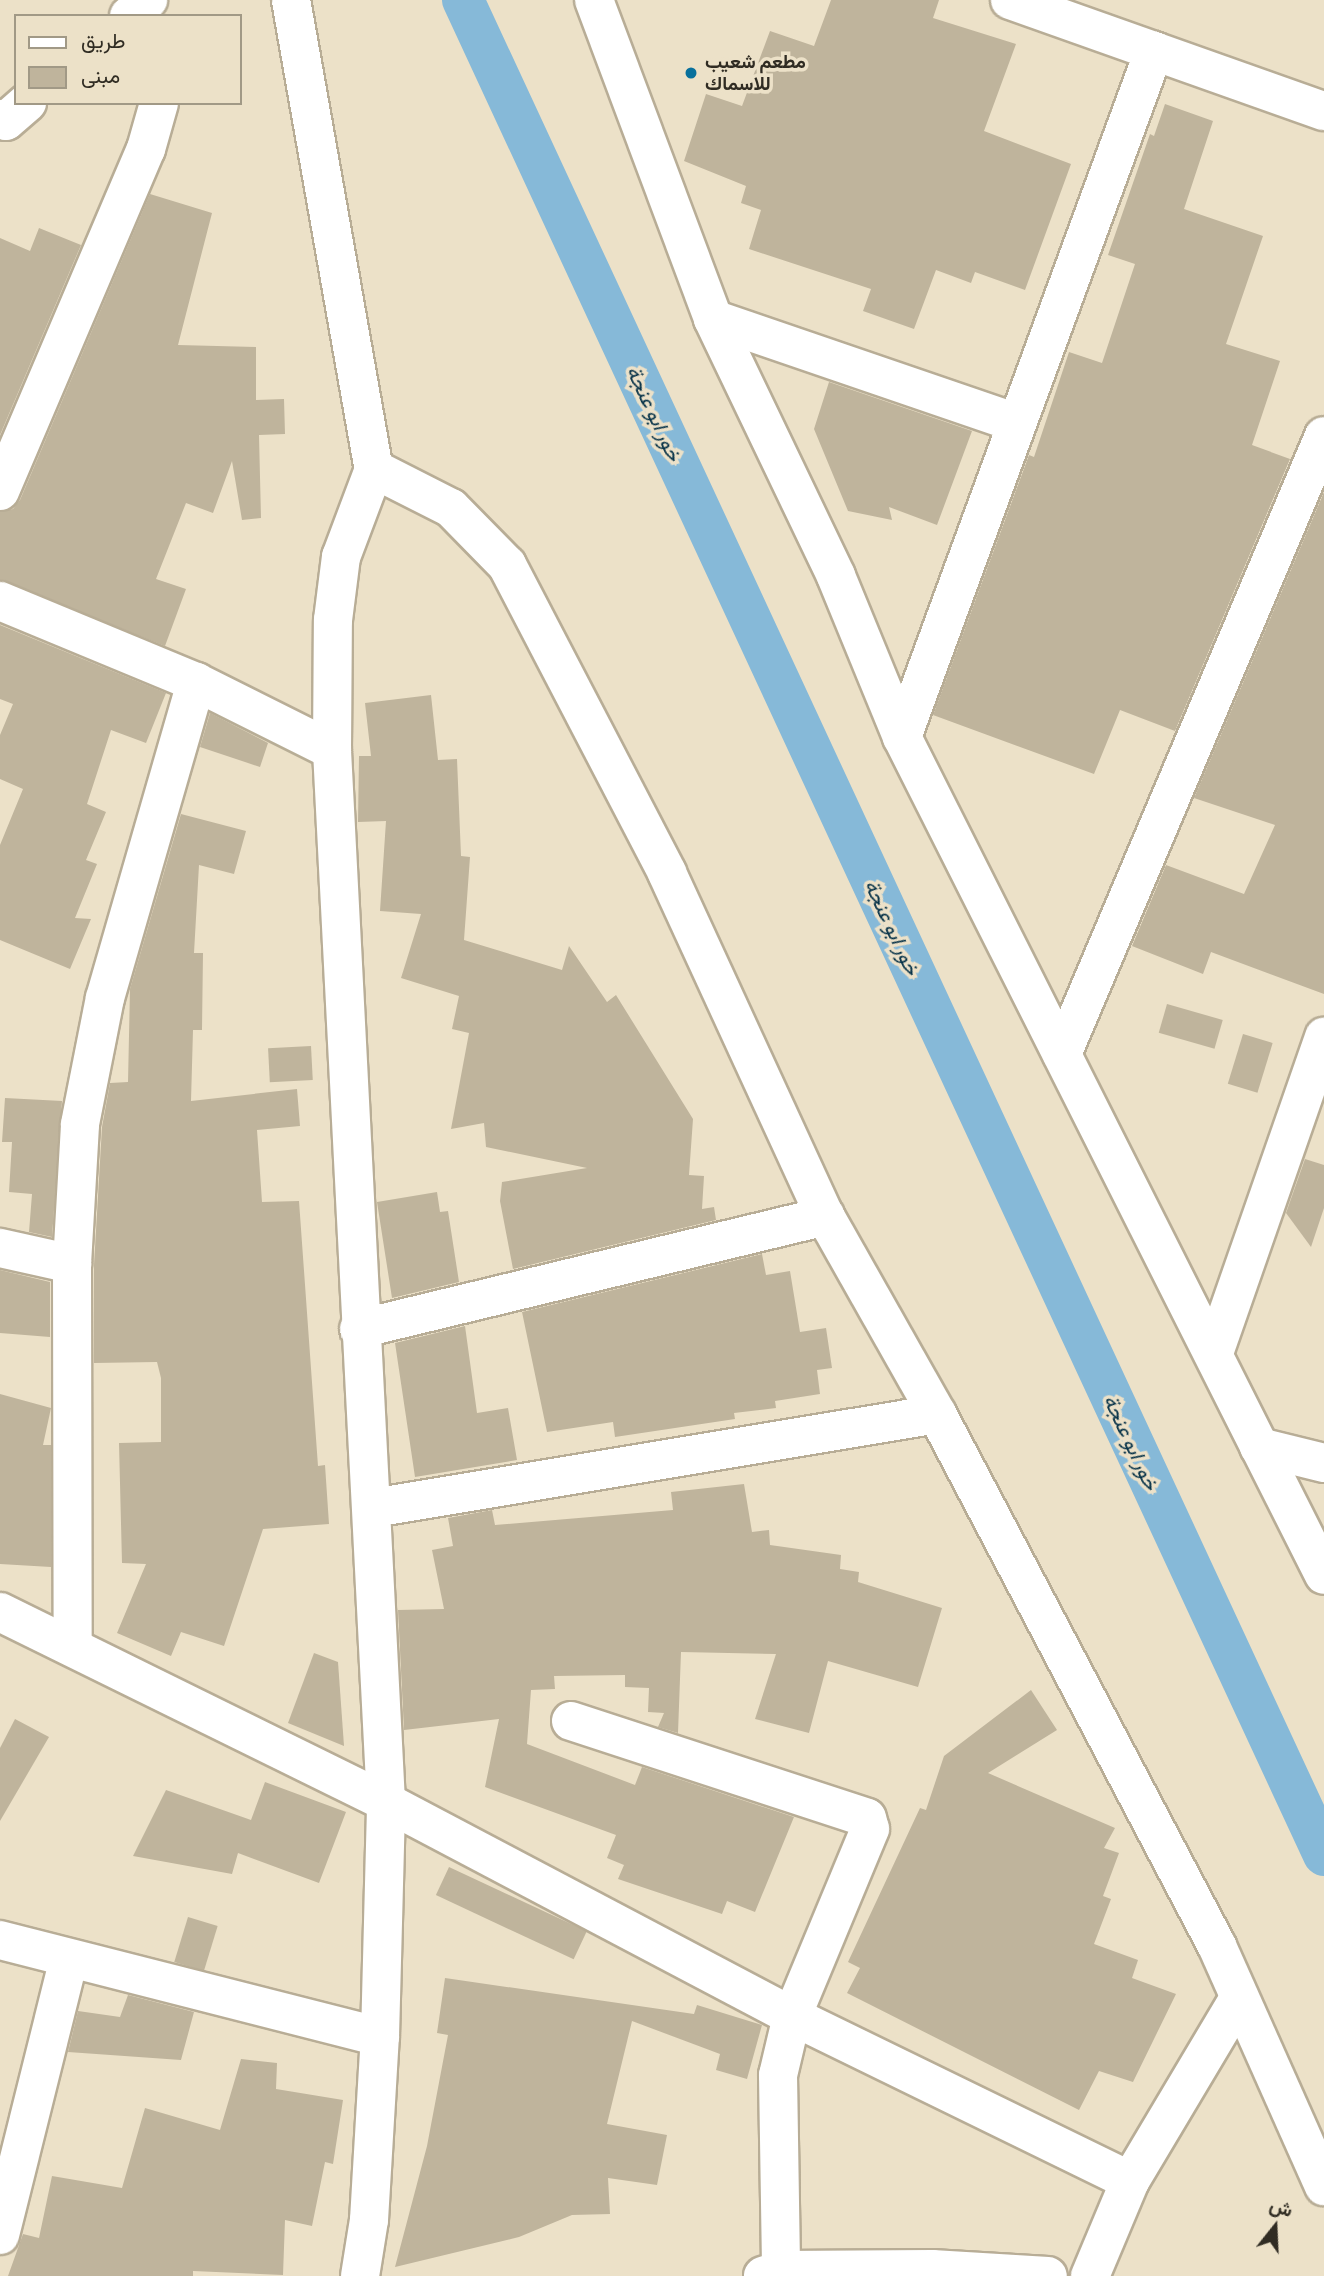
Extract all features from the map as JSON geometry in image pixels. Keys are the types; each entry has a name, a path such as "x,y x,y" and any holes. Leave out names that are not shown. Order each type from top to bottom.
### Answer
{"street":[{"path":"132,14 150,0"},
{"path":"291,0 374,469 341,557 333,620 332,750 359,1329 373,1507 386,1802 380,2037 369,2220 360,2276"},
{"path":"594,0 713,319 836,576 902,737 1324,1576"},
{"path":"1010,0 1324,111"},
{"path":"902,737 1014,422 1154,51"},
{"path":"0,491 146,149 158,105"},
{"path":"713,319 1014,422"},
{"path":"1062,1054 1324,436"},
{"path":"374,469 451,508 507,565 667,873 825,1216 937,1414 1217,1947 1324,2186"},
{"path":"0,601 196,682 332,750"},
{"path":"74,1647 72,1264 80,1124 105,998 196,682"},
{"path":"1214,1353 1324,1037"},
{"path":"359,1329 825,1216"},
{"path":"0,1248 72,1264"},
{"path":"373,1507 937,1414"},
{"path":"1259,1447 1324,1463"},
{"path":"0,1612 386,1802 792,2016 1130,2181"},
{"path":"571,1721 867,1818 870,1829 792,2016 778,2075 772,2273 932,2269 1048,2276"},
{"path":"0,1940 380,2037"},
{"path":"0,2235 69,1958"},
{"path":"1090,2276 1130,2181 1239,1998"}],"building":[{"path":"831,0 939,0 933,18 1016,44 984,131 1071,164 1025,290 975,272 971,283 936,270 914,329 863,311 871,289 749,249 761,210 741,203 746,186 684,161 706,94 742,106 770,31 814,46"},
{"path":"1165,104 1213,121 1184,209 1263,236 1226,344 1280,361 1252,445 1290,459 1175,731 1120,710 1094,774 933,715 1029,455 1034,457 1069,352 1102,363 1135,264 1108,255 1150,134 1154,136"},
{"path":"150,194 212,213 178,345 256,347 256,400 284,399 285,434 259,435 261,518 242,520 232,461 213,513 186,503 156,579 186,589 165,646 0,580 0,512 13,509 20,500"},
{"path":"39,228 81,245 0,435 0,238 30,251"},
{"path":"829,382 972,431 937,525 889,507 892,520 848,511 814,429"},
{"path":"1324,492 1324,994 1211,952 1203,974 1132,946 1166,865 1244,894 1275,825 1194,798"},
{"path":"0,625 166,693 146,743 111,730 87,804 106,812 86,860 97,864 75,918 91,919 70,969 0,940 0,845 23,789 0,779 0,735 13,704 0,699"},
{"path":"431,695 438,760 457,759 461,856 470,857 464,940 562,970 569,946 607,1002 616,995 693,1119 689,1175 704,1176 702,1209 714,1207 716,1220 513,1269 500,1201 502,1182 587,1168 486,1147 484,1123 451,1129 469,1033 452,1029 459,996 401,978 421,914 380,911 386,821 358,822 359,756 371,756 365,703"},
{"path":"210,713 268,743 260,767 200,747"},
{"path":"181,814 246,831 234,874 199,865 194,953 203,953 202,1030 193,1030 191,1101 297,1089 300,1126 257,1130 262,1202 299,1201 318,1466 325,1465 329,1524 263,1529 224,1646 181,1632 171,1656 117,1633 146,1564 122,1563 119,1443 161,1442 161,1378 157,1362 94,1363 94,1265 102,1127 110,1083 128,1082 130,989"},
{"path":"1167,1004 1223,1020 1214,1049 1159,1033"},
{"path":"1243,1034 1273,1043 1257,1093 1228,1084"},
{"path":"311,1046 313,1080 270,1082 268,1048"},
{"path":"5,1098 62,1101 52,1237 29,1232 32,1194 9,1192 12,1142 2,1142"},
{"path":"1305,1159 1324,1165 1324,1208 1311,1247 1286,1213"},
{"path":"437,1192 440,1212 448,1211 459,1282 392,1298 377,1202"},
{"path":"762,1254 766,1275 790,1271 800,1332 826,1328 832,1368 817,1370 820,1394 775,1401 776,1408 734,1413 735,1419 615,1437 613,1422 547,1432 522,1312"},
{"path":"0,1270 50,1282 50,1337 0,1333"},
{"path":"465,1326 477,1413 508,1408 517,1460 415,1477 395,1343"},
{"path":"0,1394 51,1408 43,1445 51,1445 51,1567 0,1564"},
{"path":"744,1484 752,1532 769,1530 770,1545 841,1555 840,1569 859,1572 858,1582 942,1608 918,1687 828,1661 809,1733 755,1719 776,1654 681,1652 678,1733 658,1727 664,1713 648,1712 649,1688 625,1687 625,1675 554,1676 555,1689 531,1690 527,1744 635,1785 642,1767 794,1817 755,1912 727,1901 722,1914 618,1879 624,1865 607,1858 616,1835 485,1787 499,1719 404,1730 398,1610 444,1609 432,1550 453,1546 448,1518 492,1510 495,1525 673,1510 671,1492"},
{"path":"314,1653 338,1662 344,1746 288,1723"},
{"path":"1031,1690 1057,1730 988,1773 1115,1828 1104,1848 1119,1853 1103,1896 1111,1899 1094,1944 1138,1960 1132,1978 1176,1994 1133,2082 1099,2071 1079,2110 847,1993 860,1968 848,1962 920,1808 926,1810 944,1756"},
{"path":"15,1719 49,1737 0,1821 0,1748"},
{"path":"265,1782 346,1812 319,1883 238,1853 232,1874 133,1856 166,1790 251,1820"},
{"path":"449,1867 587,1931 574,1959 436,1895"},
{"path":"188,1917 218,1926 204,1971 174,1962"},
{"path":"445,1978 694,2014 697,2005 762,2025 747,2079 716,2070 720,2054 632,2021 607,2124 667,2135 657,2185 608,2178 610,2214 572,2215 519,2237 395,2267 427,2146 448,2035 437,2033"},
{"path":"128,1995 194,2012 181,2060 68,2052 78,2011 120,2017"},
{"path":"241,2059 277,2063 276,2089 343,2100 333,2164 325,2162 312,2226 285,2220 283,2275 193,2271 193,2276 8,2276 23,2234 39,2238 52,2176 122,2188 145,2108 220,2130"}],"waterway":[{"name":"خور ابو عنجة","path":"463,0 1324,1855"}],"place":[{"name":"مطعم شعيب للاسماك","path":"691,73"}]}
